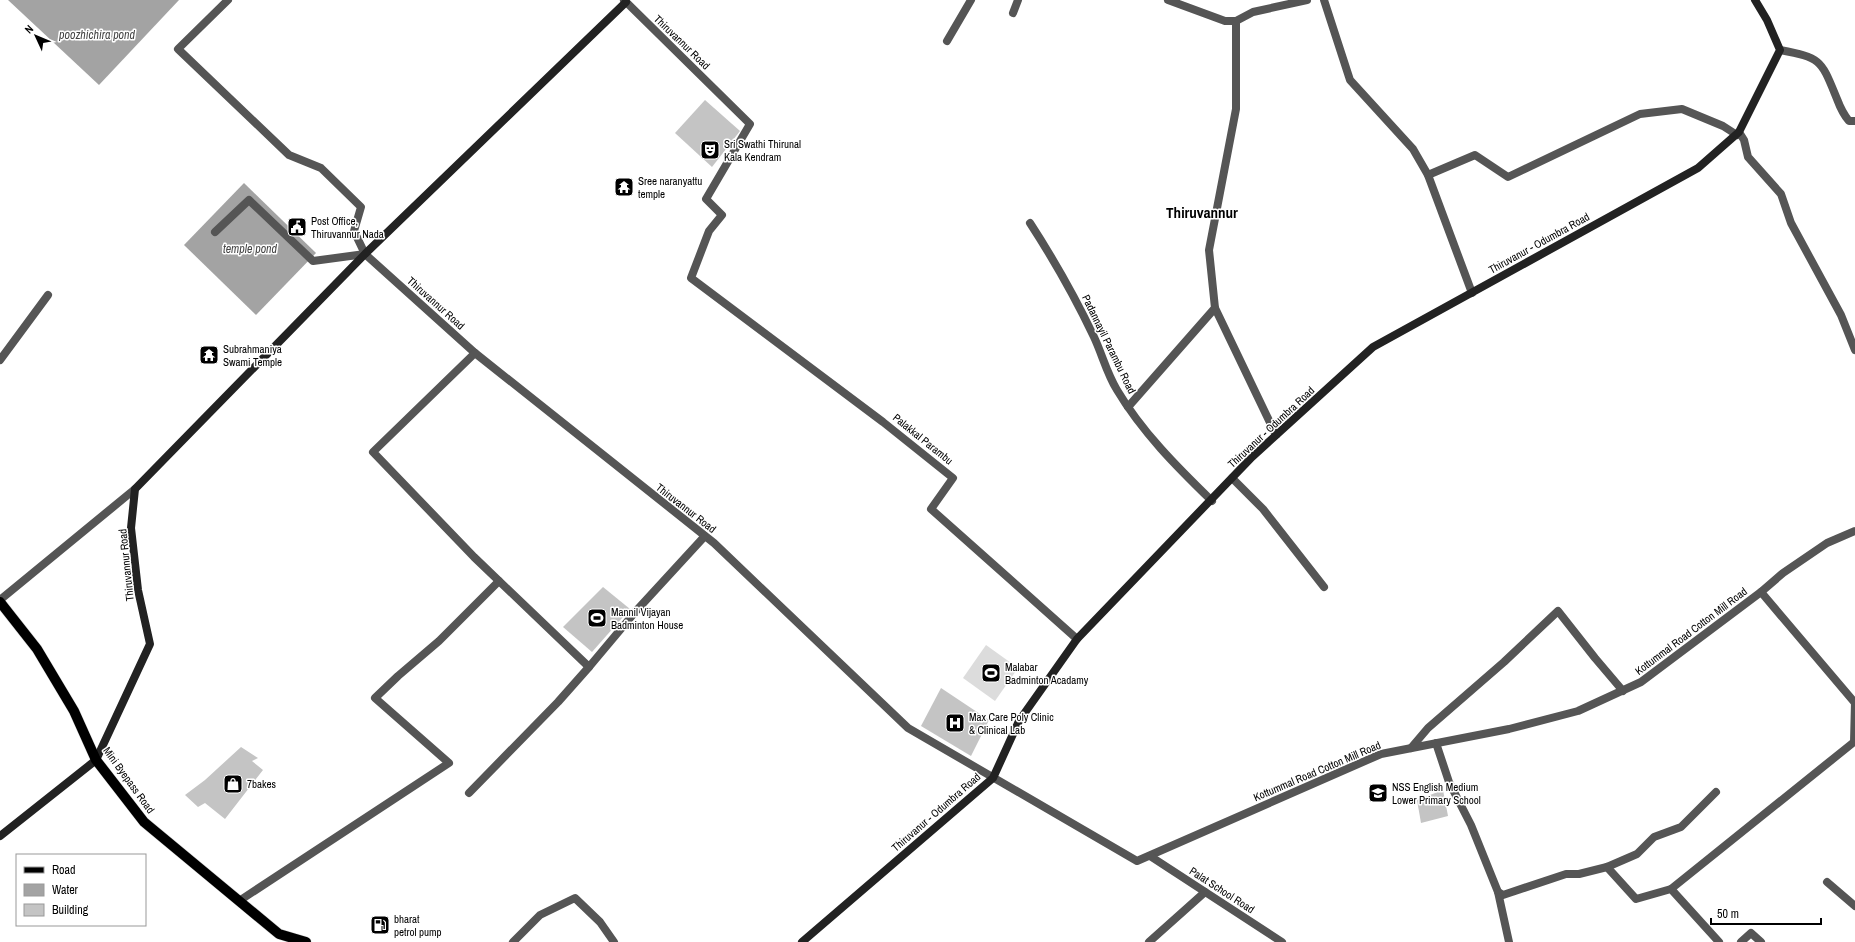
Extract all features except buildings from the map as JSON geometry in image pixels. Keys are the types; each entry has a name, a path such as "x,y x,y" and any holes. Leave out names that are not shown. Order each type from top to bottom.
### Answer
{"main road":[{"path":"1755,0 1768,20 1780,50"},
{"name":"Thiruvannur Road","path":"0,836 96,760 150,644 138,590 132,528 135,489 365,254 625,1"},
{"name":"Thiruvanur - Odumbra Road","path":"802,942 993,778 1019,721 1077,639 1212,501 1232,478 1276,435 1374,347 1698,168 1738,134 1780,50"},
{"name":"Mini Byepass Road","path":"0,601 36,649 74,710 96,760 144,822 279,934 306,942"}],"street":[{"path":"215,232 249,200 313,261 365,254 354,231 361,207 321,168 290,155 178,49 228,0"},
{"path":"947,41 971,0"},
{"path":"1013,13 1018,0"},
{"path":"1168,0 1225,21 1236,21 1254,12 1307,0"},
{"path":"1324,0 1350,80 1412,149 1428,175 1472,293"},
{"name":"Thiruvannur Road","path":"625,1 750,124 706,199 722,215 709,231 691,278"},
{"path":"1236,21 1236,109 1208,250 1215,308 1276,435"},
{"path":"1780,50 1809,56 1819,62 1827,75 1843,115 1849,121 1855,121"},
{"path":"1428,175 1475,155 1508,177 1640,114 1682,109 1723,126 1738,134 1744,140 1748,157 1781,194 1791,223 1841,315 1855,350"},
{"name":"Padannayil Parambu Road","path":"1030,223 1059,268 1079,305 1102,354 1116,389 1128,408 1168,459 1212,501"},
{"name":"Thiruvannur Road","path":"365,254 475,353 718,547 908,728 993,778"},
{"name":"Palakkal Parambu","path":"691,278 883,422 954,478 931,509 1077,639"},
{"path":"0,360 48,295"},
{"path":"1128,408 1215,308"},
{"path":"475,353 373,452 499,581 589,667"},
{"path":"1232,478 1263,509 1324,587"},
{"path":"0,601 135,489"},
{"name":"Kottummal Road Cotton Mill Road","path":"993,778 1137,861 1381,754 1509,729 1578,712 1641,682 1761,592 1782,573 1828,543 1855,531"},
{"path":"469,793 558,702 636,611 704,537"},
{"path":"239,901 448,763 375,698 439,640 499,581"},
{"path":"1607,867 1636,899 1671,889 1854,742 1855,702 1761,592"},
{"path":"1411,748 1428,728 1504,662 1558,611 1623,691"},
{"path":"1436,743 1449,782 1471,825 1498,892 1509,942"},
{"path":"1498,892 1503,894 1566,874 1579,874 1607,867 1637,854 1654,837 1681,827 1716,792"},
{"name":"Palat School Road","path":"1150,856 1282,942"},
{"path":"1827,882 1855,906"},
{"path":"1671,889 1719,942"},
{"path":"1149,942 1205,892"},
{"path":"512,942 540,915 575,898 600,922 614,942"},
{"path":"1741,942 1751,933 1761,942"}],"shaded area":[{"name":"Malabar Badminton Acadamy","path":"986,645 1018,668 995,701 963,678"}],"water":[{"name":"poozhichira pond","path":"8,0 179,0 99,85"},
{"name":"temple pond","path":"244,183 316,253 256,315 184,245"}],"place":[{"name":"Sri Swathi Thirunal Kala Kendram","path":"710,150"},
{"name":"Sree naranyattu temple","path":"624,187"},
{"name":"Post Office, Thiruvannur Nada","path":"297,227"},
{"name":"Subrahmaniya Swami Temple","path":"209,355"},
{"name":"Mannil Vijayan Badminton House","path":"597,618"},
{"name":"Malabar Badminton Acadamy","path":"991,673"},
{"name":"Max Care Poly Clinic & Clinical Lab","path":"955,723"},
{"name":"7bakes","path":"233,784"},
{"name":"NSS English Medium Lower Primary School","path":"1378,793"},
{"name":"bharat petrol pump","path":"380,925"}],"district":[{"name":"Thiruvannur","path":"1202,212"}]}
